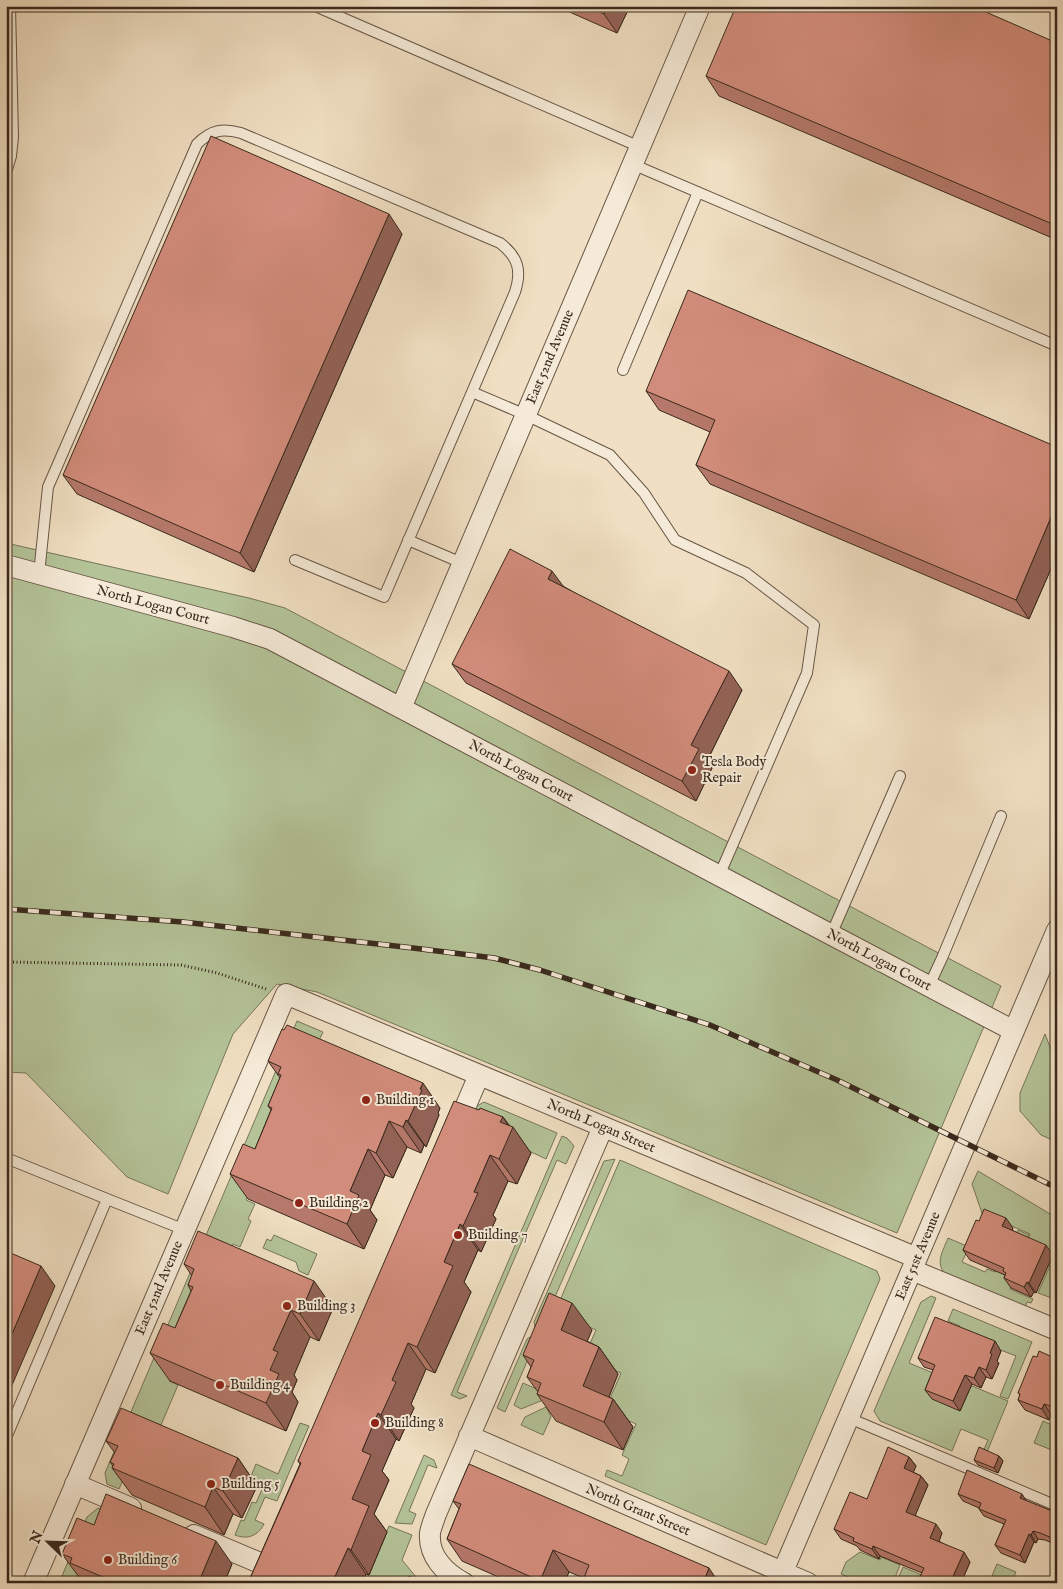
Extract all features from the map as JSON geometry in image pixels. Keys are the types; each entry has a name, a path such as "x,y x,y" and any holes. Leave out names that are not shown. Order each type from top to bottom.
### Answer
{"street":[{"name":"East 52nd Avenue","path":"401,708 700,6"},
{"name":"North Logan Court","path":"6,565 223,624 270,639 1014,1031"},
{"name":"East 51st Avenue","path":"781,1577 1057,930"},
{"name":"East 52nd Avenue","path":"33,1583 286,994"},
{"name":"North Logan Street","path":"286,994 603,1127 914,1264 1057,1330"},
{"path":"449,1144 479,1075"},
{"path":"464,1583 452,1577 440,1564 432,1550 430,1532 469,1436 603,1127"},
{"name":"North Grant Street","path":"469,1436 781,1577 808,1583"},
{"path":"75,1484 152,1517"},
{"path":"178,1528 267,1566"}],"lane":[{"path":"315,6 636,156 698,192 1057,346"},
{"path":"6,173 12,156 13,137 9,8"},
{"path":"39,574 48,487 197,144 214,132 229,130 241,133 500,243 516,259 519,270 518,281 384,597 295,560"},
{"path":"623,370 698,192"},
{"path":"472,392 526,415 610,455 644,493 675,540 746,573 814,625 807,673 719,876"},
{"path":"408,540 462,563"},
{"path":"831,935 900,776"},
{"path":"929,986 1001,816"},
{"path":"6,1158 185,1230"},
{"path":"6,1438 107,1199"},
{"path":"849,1418 1057,1506"}],"path":[{"path":"6,962 181,965 217,973 286,994"}],"green space":[{"path":"6,543 249,598 285,608 1001,986 897,1233 317,992 277,984 233,1034 168,1194 127,1177 26,1073 6,1072"},
{"path":"297,1021 323,1032 246,1200 255,1204 248,1219 251,1221 240,1247 233,1244 190,1332 169,1381 178,1385 161,1425 156,1423 150,1438 127,1471 119,1489 107,1484 105,1473"},
{"path":"1045,1034 1057,1065 1057,1142 1041,1135 1020,1111 1020,1093"},
{"path":"484,1102 557,1133 546,1159 470,1123 477,1106"},
{"path":"562,1136 567,1138 574,1146 566,1164 557,1160 457,1392 467,1396 460,1399 451,1395"},
{"path":"615,1159 541,1329 535,1327 534,1322 604,1161"},
{"path":"620,1160 877,1271 880,1279 766,1545 605,1476 607,1470 622,1476 629,1459 622,1455 636,1424 605,1410 621,1373 584,1357 596,1330 555,1312"},
{"path":"978,1171 1057,1218 1057,1300 1038,1293 1055,1254 1027,1241 1030,1234 989,1216 983,1216 972,1184"},
{"path":"1018,1230 1029,1235 1008,1281 1012,1283 1010,1289 1033,1299 1031,1303 1027,1302 1025,1308 945,1274 942,1270 940,1261 948,1238 969,1247 962,1262 985,1272 987,1269 995,1272 1006,1248 1010,1249"},
{"path":"274,1235 317,1254 308,1275 299,1271 296,1262 263,1248 267,1239 271,1241"},
{"path":"931,1296 936,1298 909,1363 1008,1401 987,1452 984,1450 988,1440 961,1429 952,1451 880,1421 874,1411 921,1302"},
{"path":"953,1309 1032,1342 1008,1399 1000,1396 1016,1356 957,1333 960,1326 948,1321"},
{"path":"530,1337 537,1339 505,1412 497,1408 527,1339"},
{"path":"523,1383 539,1390 543,1400 521,1409 514,1405"},
{"path":"546,1407 551,1417 543,1435 521,1425 525,1417"},
{"path":"1057,1414 1057,1452 1034,1443 1043,1421 1052,1425"},
{"path":"300,1423 309,1426 277,1501 265,1497 255,1520 264,1524 262,1528 252,1536 235,1535 241,1520 244,1521 252,1502 256,1503 263,1487 249,1481 256,1464 278,1474"},
{"path":"424,1455 434,1460 437,1468 428,1465 409,1511 416,1514 412,1524 395,1523"},
{"path":"98,1508 106,1511 77,1578 86,1583 59,1583 87,1517"},
{"path":"389,1526 412,1535 402,1560 421,1583 365,1583"},
{"path":"860,1552 880,1560 881,1557 900,1565 893,1583 862,1583 841,1574 846,1562"},
{"path":"997,1564 1016,1572 1011,1583 989,1583"},
{"path":"903,1567 924,1576 922,1583 896,1583"}],"building":[{"path":"586,6 607,6 604,14"},
{"path":"736,6 972,6 1057,43 1057,226 706,76"},
{"path":"211,136 389,214 240,553 63,475"},
{"path":"688,290 1057,447 1057,503 1016,600 696,465 715,420 646,391"},
{"path":"510,549 552,571 548,579 729,671 691,745 699,749 682,781 452,664"},
{"path":"287,1025 423,1083 420,1089 422,1090 408,1121 406,1120 403,1127 389,1121 376,1153 368,1149 350,1191 359,1195 347,1224 230,1174 243,1144 255,1149 272,1108 268,1106 281,1075 278,1074 281,1067 268,1061 282,1029 284,1030"},
{"path":"454,1101 503,1117 500,1122 513,1127 499,1159 490,1155 474,1192 478,1193 463,1226 460,1224 444,1262 453,1266 417,1347 408,1343 392,1380 396,1382 381,1415 378,1413 362,1451 371,1455 352,1499 369,1506 351,1550 348,1548 332,1583 248,1583 301,1463 298,1461"},
{"path":"984,1209 1006,1218 1002,1226 1046,1245 1029,1283 1027,1282 1024,1287 1004,1278 1006,1273 1003,1271 1004,1268 963,1250 976,1220 979,1221"},
{"path":"198,1231 314,1281 300,1314 291,1310 273,1350 278,1352 270,1370 279,1374 266,1403 150,1353 163,1323 175,1328 193,1287 188,1285 194,1269 184,1264"},
{"path":"6,1251 41,1266 6,1348"},
{"path":"549,1293 572,1303 561,1330 599,1347 583,1386 613,1399 604,1422 537,1394 541,1383 527,1377 534,1360 523,1355"},
{"path":"935,1317 995,1341 986,1370 979,1367 974,1378 965,1375 953,1401 925,1390 935,1365 918,1358"},
{"path":"1039,1351 1057,1359 1057,1408 1044,1404 1042,1409 1018,1400 1020,1394 1018,1393 1033,1356 1037,1357"},
{"path":"121,1408 238,1458 223,1491 213,1487 205,1507 112,1468 114,1464 110,1462 118,1446 106,1441"},
{"path":"888,1447 909,1457 904,1468 921,1476 906,1512 936,1524 930,1538 964,1552 950,1583 923,1583 924,1581 919,1579 924,1568 873,1546 872,1549 853,1541 854,1538 834,1529 850,1492 867,1499"},
{"path":"979,1447 999,1456 994,1468 974,1460"},
{"path":"469,1464 709,1568 703,1583 582,1583 589,1565 553,1550 540,1581 447,1539 461,1504 453,1501"},
{"path":"967,1470 1022,1494 1020,1498 1057,1513 1057,1540 1033,1531 1031,1535 1029,1534 1020,1555 995,1545 1006,1520 979,1509 981,1503 958,1494"},
{"path":"106,1494 216,1541 200,1579 209,1583 117,1583 70,1563 72,1558 62,1554 77,1518 94,1525"},
{"path":"409,1576 424,1583 407,1583"}],"railway":[{"path":"6,909 183,922 413,948 494,958 540,970 710,1025 837,1080 1057,1188"}],"place":[{"name":"Tesla Body Repair","path":"692,770"},
{"name":"Building 1","path":"366,1100"},
{"name":"Building 2","path":"299,1203"},
{"name":"Building 7","path":"458,1235"},
{"name":"Building 3","path":"287,1306"},
{"name":"Building 4","path":"220,1385"},
{"name":"Building 8","path":"375,1423"},
{"name":"Building 5","path":"211,1484"},
{"name":"Building 6","path":"108,1560"}]}
